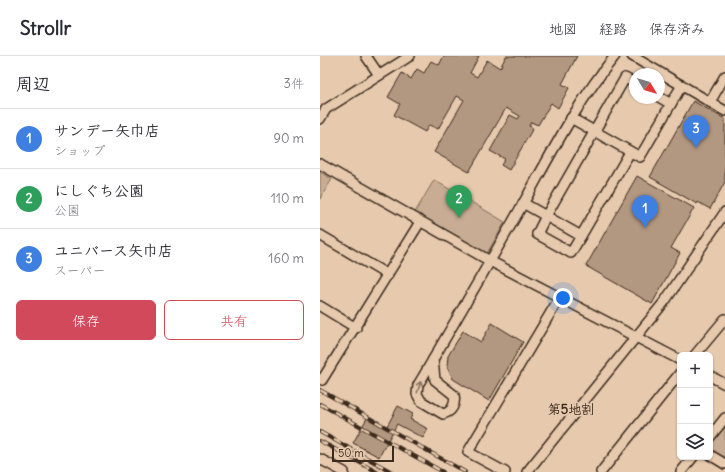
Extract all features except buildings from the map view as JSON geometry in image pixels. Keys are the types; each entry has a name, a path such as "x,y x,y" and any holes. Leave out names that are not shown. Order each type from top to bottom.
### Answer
{"street":[{"path":"366,56 379,75"},
{"path":"320,118 326,109 410,56"},
{"path":"433,359 435,380 454,395 456,401 453,408 447,413 443,414 421,401 417,394 418,385 571,118 593,83 615,56"},
{"path":"632,56 725,111"},
{"path":"710,102 725,76"},
{"path":"629,80 625,78 537,234 572,253 630,152"},
{"path":"571,118 640,157 682,85"},
{"path":"665,100 671,104"},
{"path":"320,164 490,261 677,358"},
{"path":"523,203 581,236"},
{"path":"527,472 665,301 725,212"},
{"path":"321,380 356,328 420,222"},
{"path":"320,235 388,275"},
{"path":"505,472 468,452 560,297"},
{"path":"320,306 356,328"},
{"path":"697,352 725,319"},
{"path":"601,472 677,377"},
{"path":"713,378 725,384"},
{"path":"713,433 725,418"},
{"path":"713,457 725,464"},
{"path":"320,459 344,472"},
{"path":"681,472 691,460"}],"shaded area":[{"path":"320,172 332,179 320,199"},
{"path":"434,180 505,222 486,255 414,214"},
{"path":"725,424 725,460 713,453 713,438"}],"railway":[{"path":"320,390 465,472"},
{"path":"320,404 443,472"},
{"path":"320,432 392,472"},
{"path":"320,441 377,472"}],"place":[{"name":"ユニバース矢巾店","path":"696,148"},
{"name":"にしぐち公園","path":"459,218"},
{"name":"サンデー矢巾店","path":"645,228"}],"district":[{"name":"第5地割","path":"571,409"}]}
